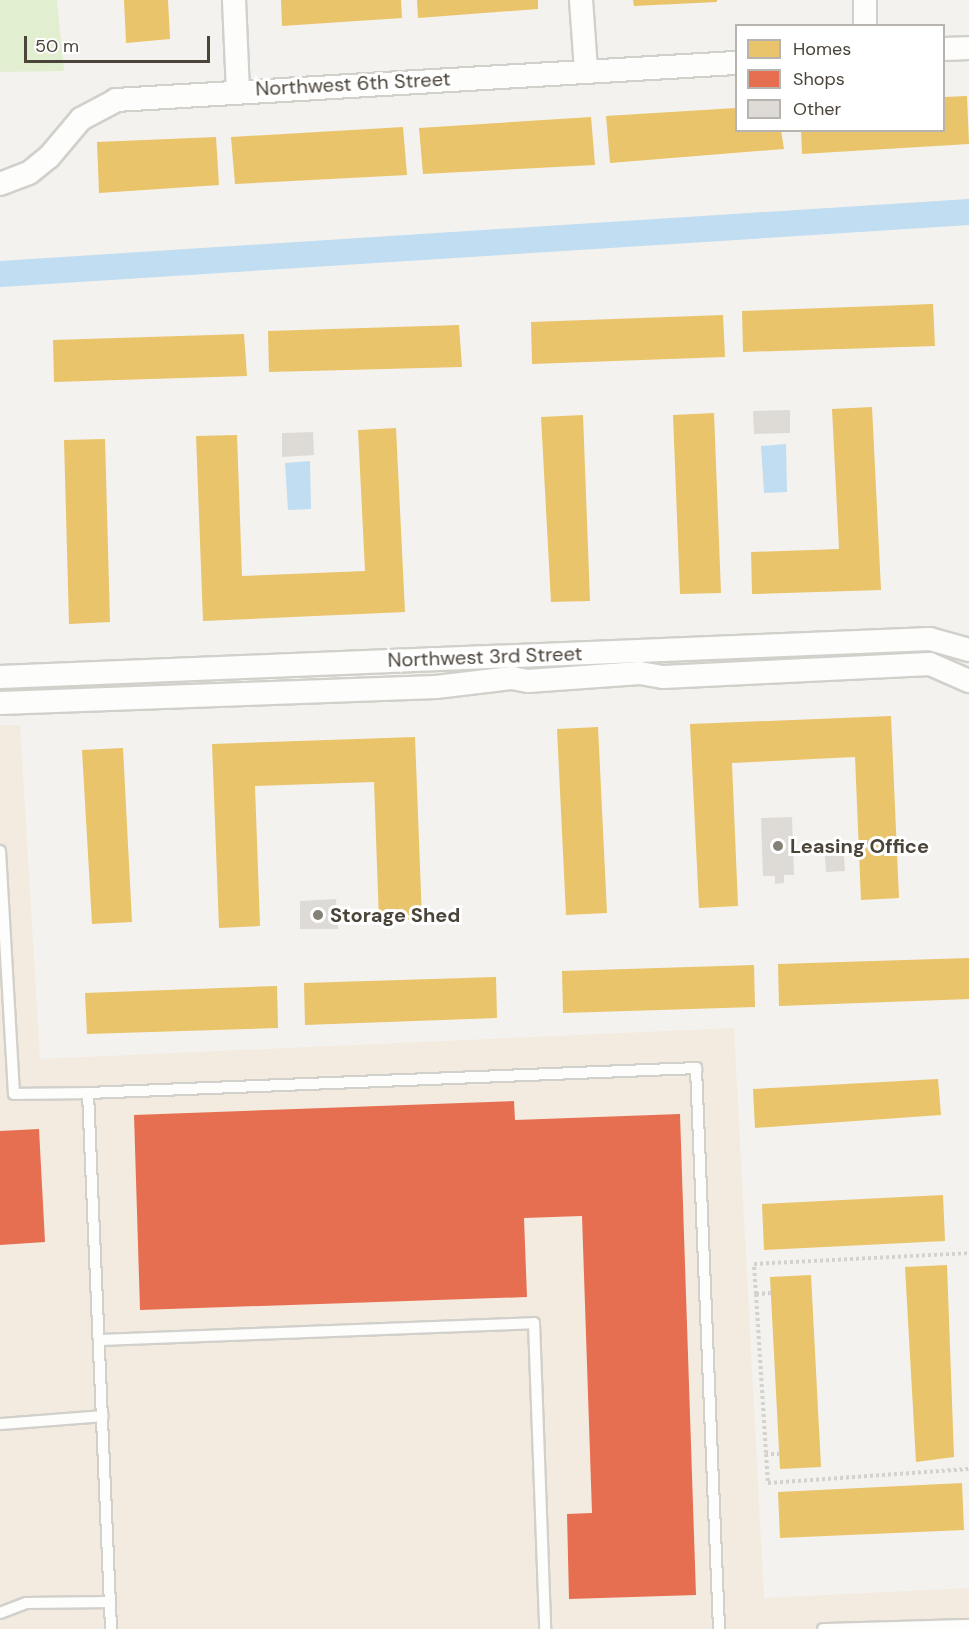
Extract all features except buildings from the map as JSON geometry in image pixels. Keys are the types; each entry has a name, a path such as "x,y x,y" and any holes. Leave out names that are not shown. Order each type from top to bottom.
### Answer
{"street":[{"path":"234,0 238,90"},
{"path":"581,0 586,70"},
{"path":"865,0 865,24"},
{"path":"945,49 969,48"},
{"name":"Northwest 6th Street","path":"0,184 29,173 49,157 81,119 116,100 238,90 735,63"},
{"name":"Northwest 3rd Street","path":"0,677 918,639 954,643 969,650"},
{"name":"Northwest 3rd Street","path":"0,703 436,687 512,678 528,681 640,673 663,677 930,664 967,680"}],"lane":[{"path":"0,851 14,1094 88,1093 696,1068 719,1629"},
{"path":"88,1093 111,1629"},
{"path":"99,1340 534,1323 545,1629"},
{"path":"0,1424 103,1416"},
{"path":"0,1613 26,1603 110,1602"},
{"path":"823,1629 969,1624"}],"path":[{"path":"969,1253 754,1264 768,1483 969,1469"},
{"path":"756,1294 771,1293"},
{"path":"766,1454 780,1454"}],"shaded area":[{"path":"0,725 20,725 40,1059 734,1028 764,1598 969,1588 969,1629 0,1629"}],"green space":[{"path":"0,0 57,0 64,71 0,72"}],"water":[{"path":"786,444 787,492 764,493 761,446"},
{"path":"310,461 311,509 288,510 285,463"}],"waterway":[{"path":"0,274 969,212"}],"place":[{"name":"Leasing Office","path":"778,846"},
{"name":"Storage Shed","path":"318,915"}]}
